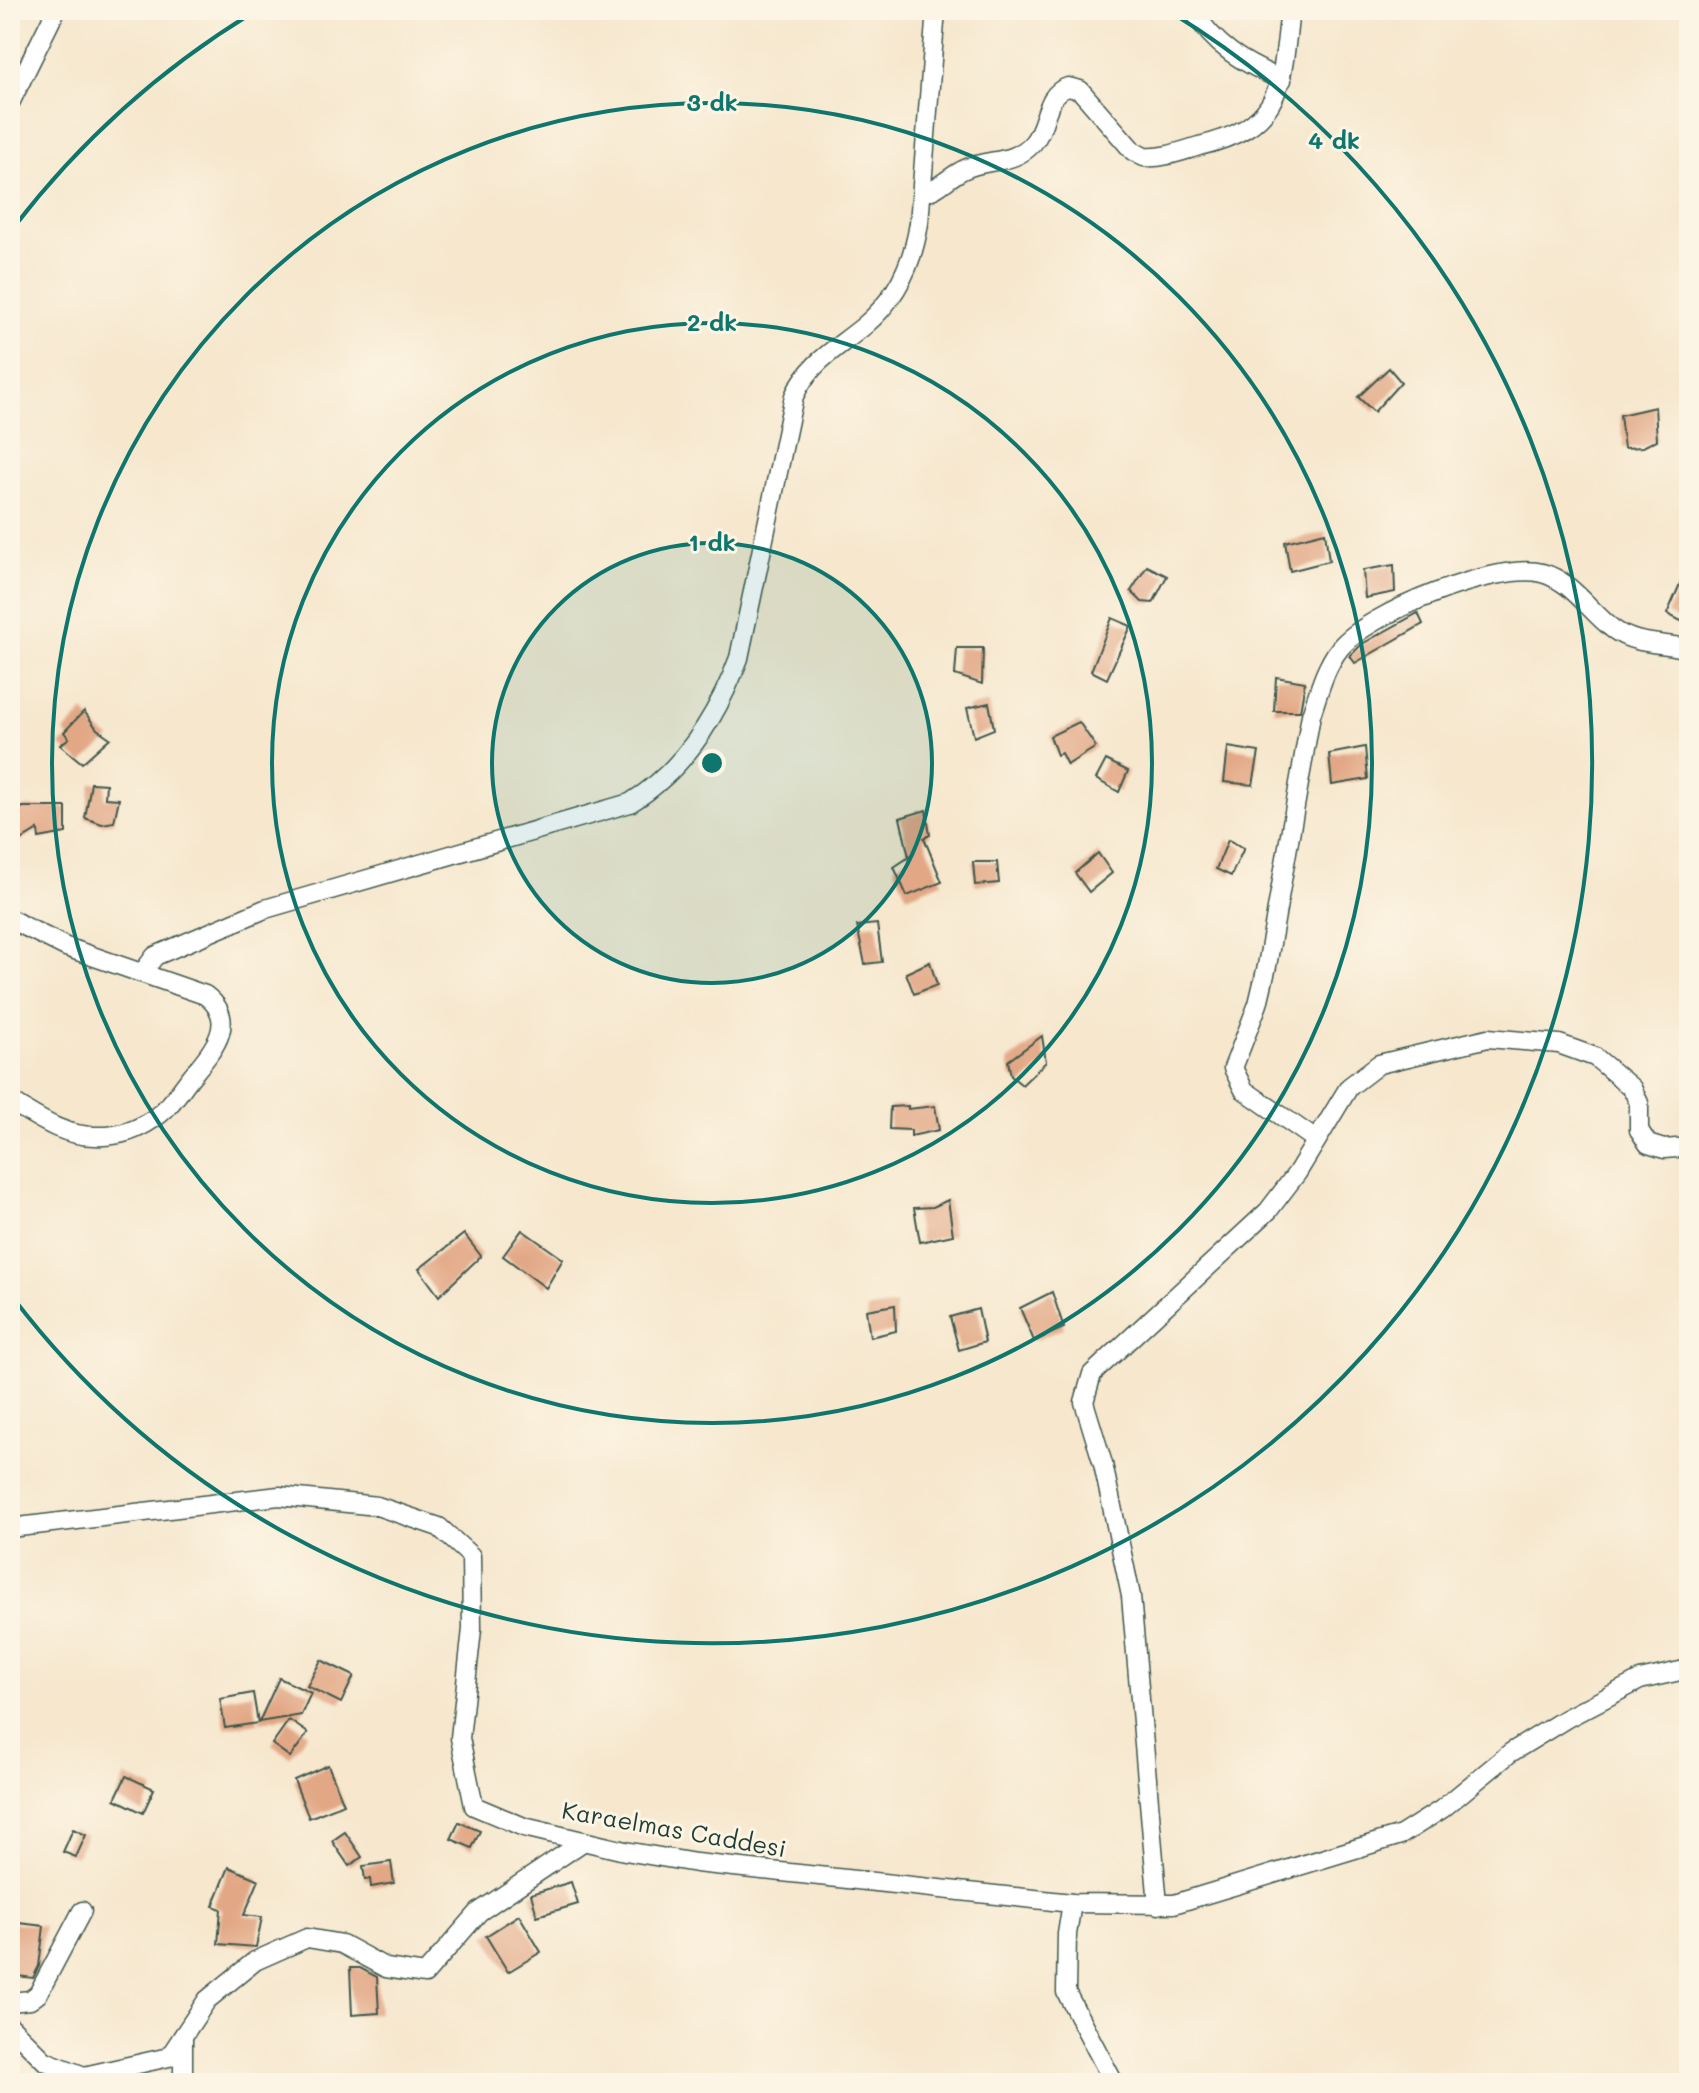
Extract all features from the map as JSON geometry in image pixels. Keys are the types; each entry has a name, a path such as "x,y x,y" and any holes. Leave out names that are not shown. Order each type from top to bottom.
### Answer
{"street":[{"path":"10,103 56,10"},
{"path":"143,972 155,956 265,909 630,803 675,769 694,745 730,681 739,658 794,396 813,364 868,322 896,289 917,239 936,10"},
{"path":"1193,10 1209,34 1232,55 1282,80"},
{"path":"922,193 933,190 970,167 1010,160 1022,154 1038,138 1051,100 1062,89 1080,90 1133,151 1151,158 1214,143 1240,131 1272,106 1282,80 1290,10"},
{"path":"1316,1140 1244,1090 1233,1068 1258,1004 1267,966 1311,715 1324,676 1341,647 1364,626 1439,593 1504,573 1529,571 1561,582 1622,635 1642,642 1689,649"},
{"path":"10,919 66,947 205,995 217,1007 222,1022 217,1044 164,1112 137,1128 92,1137 52,1126 10,1101"},
{"path":"1158,1905 1131,1596 1118,1524 1085,1410 1084,1393 1099,1367 1268,1211 1349,1087 1368,1070 1473,1040 1504,1037 1559,1044 1595,1057 1637,1095 1639,1130 1648,1144 1664,1149 1689,1147"},
{"name":"Karaelmas Caddesi","path":"10,1528 279,1496 377,1506 439,1527 471,1556 472,1629 460,1738 474,1806 524,1827 696,1863 1072,1903 1158,1905 1199,1899 1401,1835 1442,1809 1510,1753 1567,1718 1640,1680 1689,1669"},
{"path":"10,2026 45,2061 84,2076 169,2057 207,2000 255,1961 307,1938 342,1944 386,1968 425,1974 479,1912 584,1841"},
{"path":"1072,1903 1067,1934 1066,1992 1114,2083"},
{"path":"10,2002 30,2000 38,1994 82,1911"},
{"path":"183,2036 183,2083"}],"building":[{"path":"1389,368 1401,382 1374,412 1358,397"},
{"path":"1655,407 1657,440 1643,447 1624,448 1620,415"},
{"path":"1325,532 1329,561 1290,571 1285,542"},
{"path":"1689,563 1689,625 1667,614"},
{"path":"1394,565 1395,592 1365,598 1363,570"},
{"path":"1147,566 1167,576 1153,603 1142,602 1131,591"},
{"path":"1418,613 1423,624 1355,663 1350,656 1362,644"},
{"path":"1112,618 1131,626 1107,679 1091,671"},
{"path":"957,648 983,648 982,684 955,675"},
{"path":"1276,677 1305,682 1300,711 1274,711"},
{"path":"989,703 994,729 974,737 967,708"},
{"path":"84,711 97,729 110,738 82,763 60,745 69,738 64,732"},
{"path":"1079,722 1096,747 1067,765 1061,753 1057,755 1050,736"},
{"path":"1228,747 1259,752 1253,785 1224,782"},
{"path":"1365,747 1368,779 1332,785 1329,754"},
{"path":"1106,760 1128,771 1119,792 1096,779"},
{"path":"91,783 106,784 105,798 119,799 114,822 102,824 85,818"},
{"path":"23,807 66,807 66,833 39,838 38,830 10,847 10,814"},
{"path":"926,810 930,835 924,838 942,882 907,896 894,867 909,857 900,818"},
{"path":"1228,840 1244,848 1231,876 1216,869"},
{"path":"1098,853 1112,873 1089,892 1075,873"},
{"path":"973,862 997,862 999,883 975,885"},
{"path":"877,924 882,962 865,964 857,926"},
{"path":"930,962 937,985 914,994 906,973"},
{"path":"1042,1036 1046,1062 1022,1085 1011,1076 1008,1061"},
{"path":"908,1106 908,1109 935,1106 939,1130 911,1136 911,1130 889,1129 890,1107"},
{"path":"948,1200 953,1235 920,1242 914,1208 933,1207"},
{"path":"522,1230 563,1259 546,1288 503,1256"},
{"path":"464,1234 481,1256 439,1296 419,1269"},
{"path":"1052,1292 1064,1328 1034,1341 1020,1308"},
{"path":"895,1305 896,1331 870,1337 866,1310"},
{"path":"978,1309 985,1342 959,1350 950,1317"},
{"path":"321,1660 354,1676 341,1703 307,1686"},
{"path":"279,1678 311,1693 301,1715 259,1722"},
{"path":"253,1693 258,1723 225,1728 220,1699"},
{"path":"289,1720 308,1733 290,1757 272,1744"},
{"path":"328,1765 344,1804 309,1818 294,1780"},
{"path":"126,1776 154,1789 143,1813 115,1799"},
{"path":"459,1822 480,1831 472,1848 451,1839"},
{"path":"73,1829 86,1835 76,1857 63,1852"},
{"path":"345,1832 362,1857 349,1866 332,1841"},
{"path":"391,1862 394,1883 371,1887 370,1879 365,1880 363,1866"},
{"path":"229,1867 259,1880 244,1915 262,1917 256,1947 218,1944 221,1909 213,1906"},
{"path":"571,1882 578,1904 537,1916 531,1894"},
{"path":"519,1915 541,1952 508,1972 486,1936"},
{"path":"10,1922 44,1926 39,1966 33,1978 10,1975"},
{"path":"350,1968 360,1968 377,1977 379,2013 352,2015"}]}
